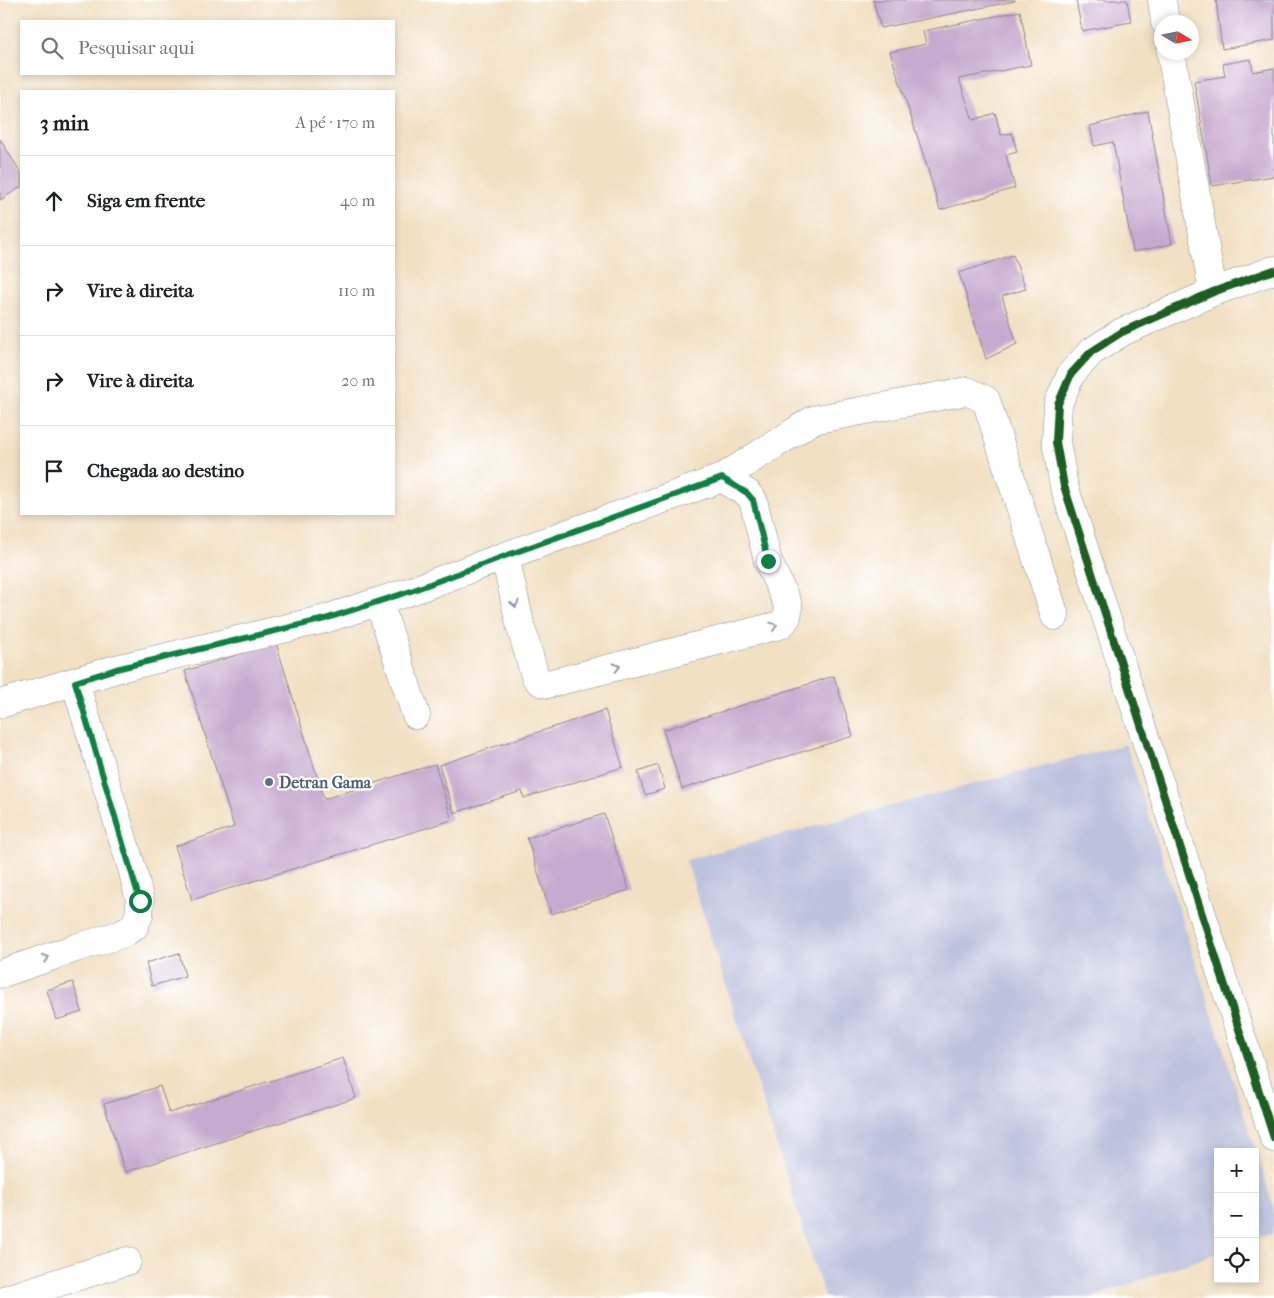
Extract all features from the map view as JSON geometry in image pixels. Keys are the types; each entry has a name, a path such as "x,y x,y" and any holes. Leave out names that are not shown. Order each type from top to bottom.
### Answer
{"street":[{"path":"1162,0 1165,15"},
{"path":"1172,60 1213,292"},
{"path":"1274,270 1213,292 1122,332 1090,352 1071,374 1058,404 1056,442 1064,486 1274,1138"},
{"path":"0,704 116,669 325,619 379,602 722,478 813,420 968,391 986,400 1055,616"},
{"path":"505,556 520,628 535,676 542,683 548,684 780,625 786,620 789,612 788,606 768,561 753,500 747,493 722,478"},
{"path":"379,602 416,715"},
{"path":"0,974 122,934 134,927 139,915 140,901 138,891 75,682"},
{"path":"9,1298 127,1261"}],"shaded area":[{"path":"1126,744 1255,1148 1214,1148 1214,1254 1089,1298 825,1298 686,860"},
{"path":"1259,1161 1274,1208 1274,1233 1259,1238"}],"building":[{"path":"873,0 1015,0 1015,1 881,28"},
{"path":"1076,0 1127,0 1131,22 1082,31"},
{"path":"1216,0 1274,0 1274,40 1222,49"},
{"path":"1020,11 1031,65 959,79 973,120 995,113 1001,135 1012,133 1017,152 1006,155 1015,188 940,210 890,52 926,44 923,31"},
{"path":"1251,59 1253,72 1274,68 1274,176 1212,186 1194,81 1225,76 1223,64"},
{"path":"1148,111 1172,244 1133,252 1113,142 1094,146 1090,126"},
{"path":"0,139 20,171 20,188 0,200"},
{"path":"1013,255 1026,289 1002,296 1017,344 986,359 959,273"},
{"name":"Detran Gama","path":"276,643 324,799 435,764 452,820 192,900 175,846 234,827 185,671"},
{"path":"834,676 853,736 682,789 663,730"},
{"path":"605,710 623,767 524,798 522,791 454,813 439,765"},
{"path":"658,765 665,789 645,795 638,772"},
{"path":"604,814 629,890 551,914 527,838"},
{"path":"179,953 185,976 152,986 146,963"},
{"path":"73,982 82,1012 56,1020 47,990"},
{"path":"343,1058 356,1098 126,1172 124,1169 104,1104 160,1086 169,1113"}],"cycle path":[{"path":"1274,270 1213,292 1122,332 1091,352 1071,374 1058,404 1056,442 1064,486 1274,1138"}],"place":[{"name":"Detran Gama","path":"269,782"}],"route":[{"path":"140,901 75,682 116,669 325,619 411,591 722,478 747,493 753,500 768,561"}]}
